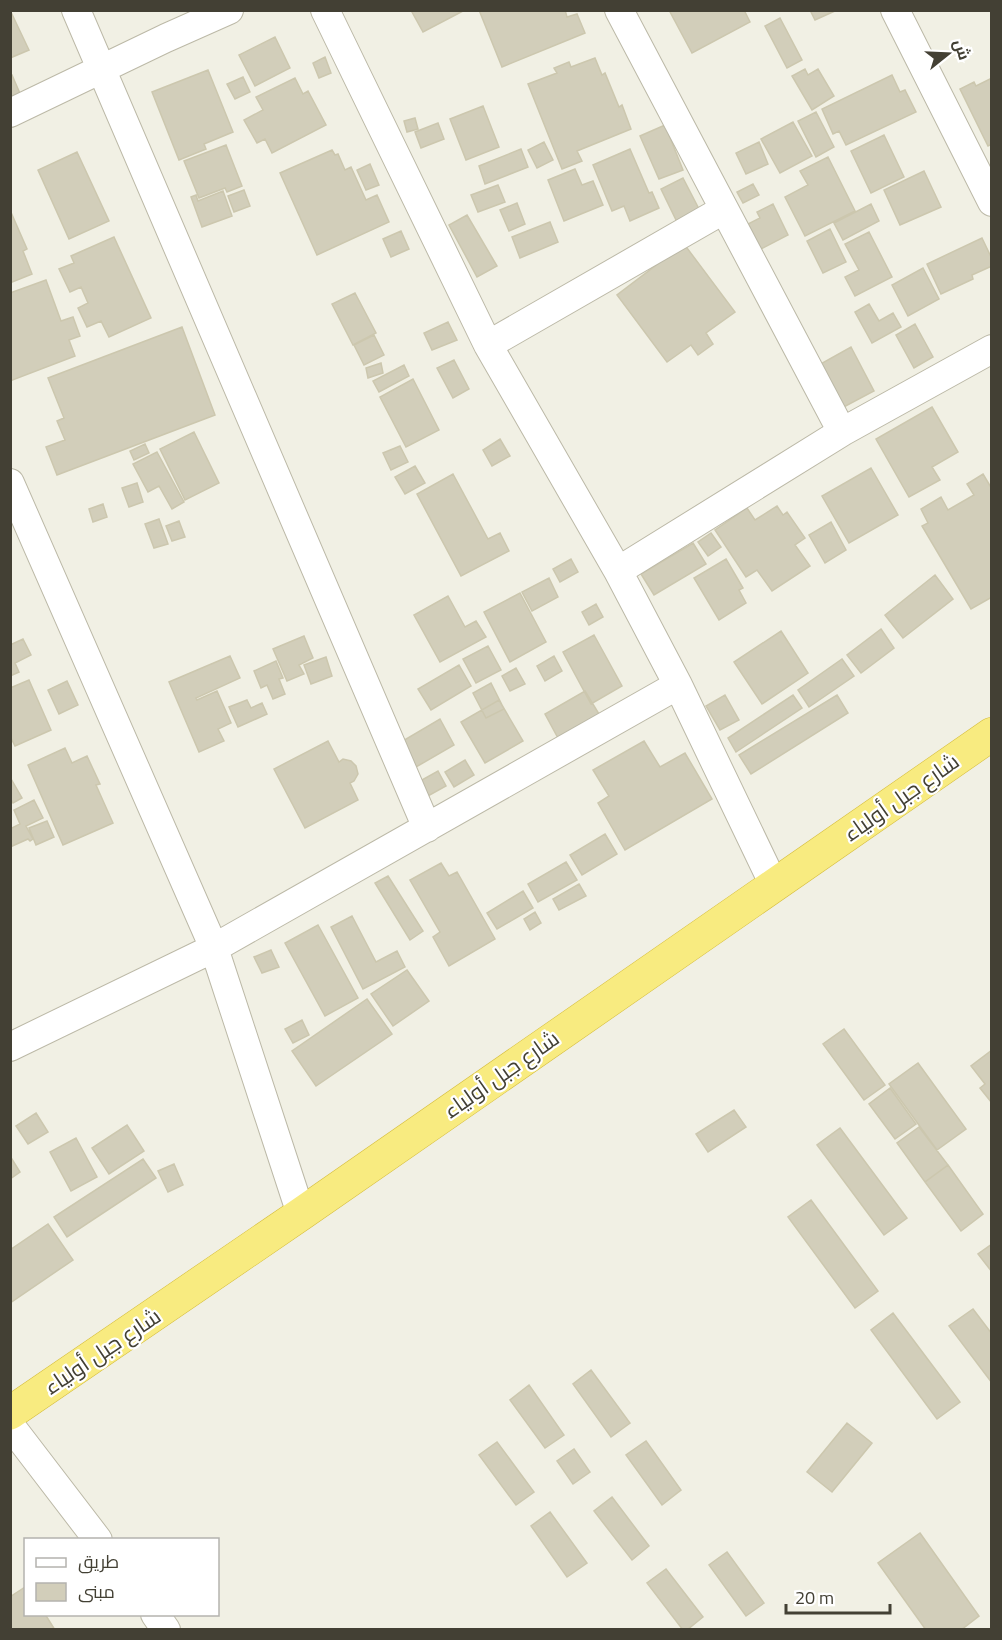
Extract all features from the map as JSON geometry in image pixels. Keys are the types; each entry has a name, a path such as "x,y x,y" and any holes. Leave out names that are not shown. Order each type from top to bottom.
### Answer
{"highway":[{"name":"شارع جبل أولياء","path":"10,1413 301,1214 992,734"}],"street":[{"path":"76,10 427,828"},
{"path":"10,113 229,10"},
{"path":"325,10 488,345 618,571 678,685 774,885"},
{"path":"620,10 723,210 842,432"},
{"path":"894,10 992,202"},
{"path":"488,345 723,210"},
{"path":"618,571 842,432 992,349"},
{"path":"10,483 214,948 301,1214"},
{"path":"10,1047 214,948 678,685"},
{"path":"10,1425 97,1538"},
{"path":"156,1616 166,1629"}],"building":[{"path":"10,10 29,50 10,58"},
{"path":"415,10 463,11 423,32 412,12"},
{"path":"479,10 565,10 567,17 577,14 585,33 502,67"},
{"path":"669,10 744,10 750,22 692,53"},
{"path":"810,10 834,10 835,11 815,20"},
{"path":"780,18 802,60 787,68 765,26"},
{"path":"275,37 290,68 255,86 239,55"},
{"path":"325,57 331,73 319,78 313,63"},
{"path":"595,58 602,75 605,73 619,107 622,105 631,129 577,151 582,161 562,169 528,84 557,73 554,68 569,62 571,67"},
{"path":"805,69 808,75 818,69 834,96 812,110 792,76"},
{"path":"208,70 233,132 204,144 206,149 179,160 152,92"},
{"path":"12,75 22,98 10,103 10,76"},
{"path":"892,75 900,92 905,90 916,112 846,145 839,131 833,134 822,109"},
{"path":"243,77 250,92 235,99 227,84"},
{"path":"295,78 303,94 308,91 326,125 272,153 265,139 257,143 244,120 263,110 256,97"},
{"path":"992,78 992,144 988,146 960,89 974,82 976,86"},
{"path":"483,106 499,147 466,160 450,119"},
{"path":"816,112 834,147 816,157 798,121"},
{"path":"415,118 418,129 407,132 404,121"},
{"path":"793,122 812,156 780,173 761,139"},
{"path":"438,123 444,139 421,148 415,132"},
{"path":"665,125 683,170 659,179 640,136"},
{"path":"884,135 904,177 871,193 851,151"},
{"path":"544,142 553,160 537,168 528,150"},
{"path":"759,142 768,164 746,174 736,153"},
{"path":"226,145 242,186 227,192 225,188 199,198 184,161"},
{"path":"521,149 528,167 485,184 479,166"},
{"path":"630,149 649,193 652,192 659,208 630,221 624,206 612,211 593,165"},
{"path":"332,150 335,155 338,154 345,170 351,167 366,200 377,195 389,222 317,255 280,173"},
{"path":"77,152 109,221 69,239 38,170"},
{"path":"828,157 855,211 805,236 785,197 808,185 800,171"},
{"path":"370,164 379,185 366,190 357,170"},
{"path":"575,169 582,185 593,181 603,205 564,221 548,180"},
{"path":"924,171 941,207 900,225 884,190"},
{"path":"683,178 700,211 677,222 661,189"},
{"path":"753,184 759,195 743,203 737,192"},
{"path":"498,185 505,202 478,212 471,195"},
{"path":"244,190 250,206 234,212 228,196"},
{"path":"223,191 232,216 202,227 191,197 196,195 198,201"},
{"path":"517,203 525,224 509,231 500,210"},
{"path":"773,204 788,235 761,249 748,224 760,218 757,212"},
{"path":"871,204 879,221 843,240 834,223"},
{"path":"10,210 27,249 23,251 32,274 10,283"},
{"path":"467,215 497,266 477,277 449,225"},
{"path":"550,222 558,242 520,258 512,237"},
{"path":"830,229 846,262 823,273 807,241"},
{"path":"401,231 409,249 391,257 383,239"},
{"path":"869,232 892,277 855,296 845,277 859,270 845,244"},
{"path":"114,237 151,318 109,337 101,321 87,327 78,308 88,303 81,287 70,292 59,269 74,263 71,256"},
{"path":"982,238 992,259 992,266 972,275 973,279 941,294 927,264"},
{"path":"684,244 735,312 706,333 713,344 698,355 691,345 667,362 617,295"},
{"path":"923,268 939,299 908,316 892,285"},
{"path":"46,280 61,321 73,317 80,336 69,340 75,356 10,381 10,293"},
{"path":"355,293 376,333 353,345 332,304"},
{"path":"869,304 879,321 893,313 901,327 872,343 855,312"},
{"path":"448,322 457,340 432,350 424,333"},
{"path":"915,324 933,357 914,368 896,335"},
{"path":"182,327 215,415 57,475 46,447 65,440 57,421 64,418 48,378"},
{"path":"374,335 384,355 364,365 354,345"},
{"path":"851,347 874,391 840,409 817,366"},
{"path":"454,360 469,389 453,398 437,368"},
{"path":"381,363 383,373 368,378 366,368"},
{"path":"404,365 409,376 379,392 373,381"},
{"path":"413,379 439,430 406,447 380,397"},
{"path":"932,407 958,452 932,467 940,480 909,497 876,439"},
{"path":"194,432 219,483 185,500 160,449"},
{"path":"500,439 510,456 492,466 483,450"},
{"path":"145,444 149,453 134,460 130,451"},
{"path":"400,446 408,462 391,470 383,453"},
{"path":"157,452 184,502 172,509 159,486 148,492 133,464"},
{"path":"415,466 425,483 405,494 395,477"},
{"path":"871,468 898,515 849,543 822,496"},
{"path":"453,474 488,539 500,533 509,551 461,576 417,494"},
{"path":"983,474 992,489 992,597 971,609 922,526 928,523 921,509 941,497 948,510 974,495 967,484"},
{"path":"137,483 143,502 129,507 122,488"},
{"path":"103,504 107,517 93,522 89,509"},
{"path":"777,506 783,515 787,512 805,538 795,545 810,566 772,591 757,570 746,577 715,530 747,508 755,520"},
{"path":"159,519 168,544 154,548 145,524"},
{"path":"179,521 185,537 172,541 166,526"},
{"path":"831,522 846,550 825,563 809,535"},
{"path":"711,533 721,547 708,556 698,542"},
{"path":"693,543 706,564 654,595 641,574"},
{"path":"571,559 578,572 560,582 553,569"},
{"path":"726,559 743,588 739,590 746,603 719,620 694,578"},
{"path":"935,575 953,599 903,638 885,615"},
{"path":"549,578 558,597 532,611 522,592"},
{"path":"520,593 546,642 510,662 484,612"},
{"path":"448,596 465,627 476,621 486,637 440,662 414,615"},
{"path":"596,604 603,617 589,625 582,612"},
{"path":"881,629 894,648 861,673 847,655"},
{"path":"781,631 808,673 762,704 734,662"},
{"path":"594,635 622,686 591,704 563,652"},
{"path":"304,636 313,658 299,665 304,674 287,681 273,649"},
{"path":"23,639 31,655 15,663 19,672 10,676 10,645"},
{"path":"488,646 501,670 476,683 463,659"},
{"path":"230,656 240,678 196,698 197,700 217,691 231,723 218,729 224,741 199,752 169,682"},
{"path":"554,656 562,671 545,681 537,666"},
{"path":"326,657 332,676 311,684 304,665"},
{"path":"842,659 854,676 809,707 798,690"},
{"path":"276,661 283,678 279,679 285,694 273,699 267,685 261,688 254,671"},
{"path":"459,665 471,686 431,710 418,689"},
{"path":"516,668 525,684 510,691 502,676"},
{"path":"29,680 51,730 15,746 10,736 10,688"},
{"path":"67,681 78,705 59,714 48,690"},
{"path":"491,683 504,709 486,718 473,693"},
{"path":"585,691 599,714 558,738 545,714"},
{"path":"725,695 739,720 720,730 706,706"},
{"path":"793,695 802,708 736,752 728,738"},
{"path":"837,695 848,713 751,774 739,755"},
{"path":"247,700 251,708 262,703 267,714 238,727 229,707"},
{"path":"499,700 523,741 485,763 461,722"},
{"path":"440,719 454,745 416,767 401,742"},
{"path":"328,741 339,762 343,759 351,761 356,766 358,774 350,783 358,800 305,828 274,769"},
{"path":"644,741 660,767 685,753 712,799 625,850 598,803 609,796 593,770"},
{"path":"65,748 72,763 87,756 100,784 96,785 113,823 63,845 28,765"},
{"path":"465,760 474,775 454,787 445,772"},
{"path":"438,771 446,786 428,796 420,781"},
{"path":"10,777 22,798 13,803 10,798"},
{"path":"34,800 43,818 26,826 33,839 10,847 10,829 20,824 14,810"},
{"path":"47,821 54,837 36,845 29,828"},
{"path":"605,834 617,854 582,875 570,855"},
{"path":"566,862 577,880 538,902 528,884"},
{"path":"441,863 449,876 457,872 495,939 449,966 433,937 440,932 410,880"},
{"path":"388,876 423,931 410,940 375,883"},
{"path":"579,884 586,896 559,910 553,899"},
{"path":"523,891 533,908 497,929 487,913"},
{"path":"535,912 541,923 530,930 524,919"},
{"path":"352,916 376,962 397,951 405,967 363,989 331,927"},
{"path":"318,925 358,998 325,1016 285,943"},
{"path":"271,950 279,967 262,973 254,957"},
{"path":"407,970 429,1001 393,1026 371,994"},
{"path":"367,999 392,1034 316,1086 292,1051"},
{"path":"302,1020 309,1035 293,1043 285,1029"},
{"path":"844,1029 885,1085 864,1100 823,1044"},
{"path":"992,1050 992,1103 980,1088 985,1084 971,1066"},
{"path":"918,1063 966,1129 937,1150 889,1084"},
{"path":"890,1088 916,1124 895,1139 869,1104"},
{"path":"734,1110 746,1127 708,1152 696,1134"},
{"path":"36,1113 48,1132 28,1144 16,1126"},
{"path":"127,1125 144,1151 109,1174 92,1148"},
{"path":"919,1127 948,1165 925,1182 897,1143"},
{"path":"840,1128 907,1218 884,1235 817,1145"},
{"path":"76,1138 97,1177 71,1191 50,1152"},
{"path":"10,1156 20,1172 10,1179"},
{"path":"143,1159 156,1178 67,1237 54,1217"},
{"path":"174,1164 183,1185 168,1192 158,1171"},
{"path":"948,1165 983,1214 961,1231 925,1182"},
{"path":"811,1200 878,1291 855,1308 788,1217"},
{"path":"48,1224 73,1260 10,1303 10,1250"},
{"path":"992,1244 992,1272 978,1254"},
{"path":"973,1309 992,1334 992,1383 949,1326"},
{"path":"893,1313 960,1402 937,1419 871,1330"},
{"path":"591,1370 630,1423 611,1437 573,1384"},
{"path":"529,1385 564,1435 545,1448 510,1400"},
{"path":"847,1423 872,1443 832,1492 807,1472"},
{"path":"646,1441 681,1490 662,1505 626,1455"},
{"path":"497,1442 534,1492 516,1505 479,1455"},
{"path":"574,1449 590,1472 573,1484 557,1461"},
{"path":"612,1497 649,1546 632,1560 594,1511"},
{"path":"550,1512 587,1563 567,1577 531,1526"},
{"path":"920,1533 979,1616 961,1630 926,1630 878,1563"},
{"path":"727,1552 764,1603 746,1616 709,1565"},
{"path":"666,1569 703,1617 687,1630 683,1630 647,1583"},
{"path":"24,1588 24,1616 46,1616 55,1630 10,1630 10,1597"}]}
